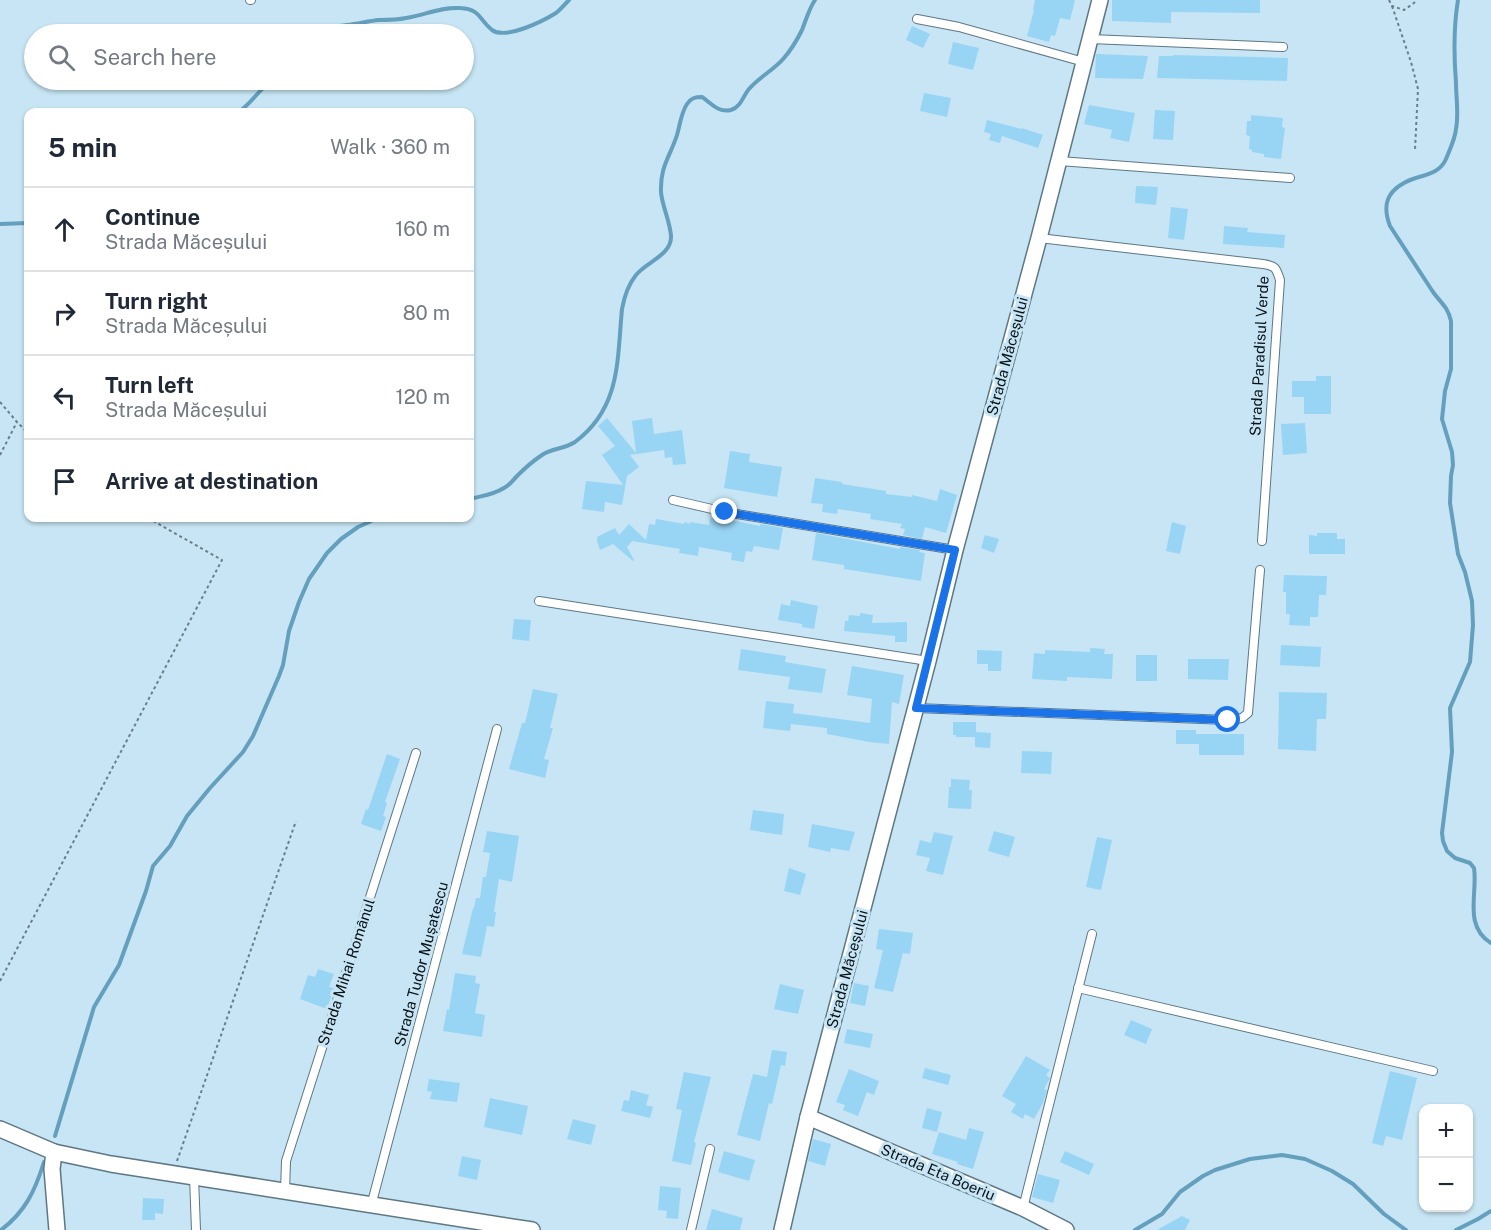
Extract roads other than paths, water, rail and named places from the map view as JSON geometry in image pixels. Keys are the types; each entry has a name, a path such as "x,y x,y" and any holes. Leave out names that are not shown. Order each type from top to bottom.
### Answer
{"street":[{"name":"Strada Măceșului","path":"782,1230 808,1117 1100,0"},
{"name":"Strada Eta Boeriu","path":"808,1117 1023,1208 1066,1230"},
{"path":"0,1129 54,1152 111,1164 532,1230"},
{"path":"54,1152 52,1170 57,1230"}],"lane":[{"path":"917,19 959,27 1084,62"},
{"path":"1090,39 1283,47"},
{"path":"1059,161 1290,178"},
{"name":"Strada Paradisul Verde","path":"1039,238 1263,264 1273,266 1277,270 1280,280 1262,541"},
{"path":"674,500 725,512 955,550"},
{"path":"916,708 1228,720 1242,718 1248,713 1260,570"},
{"path":"539,601 928,661"},
{"name":"Strada Tudor Mușatescu","path":"371,1206 497,729"},
{"name":"Strada Mihai Românul","path":"285,1192 286,1161 416,753"},
{"path":"1023,1208 1092,934"},
{"path":"1078,988 1433,1071"},
{"path":"691,1230 710,1149"},
{"path":"194,1177 196,1230"}],"waterway":[{"path":"351,24 403,19 452,8 472,10 492,30 506,33 524,28 556,13 569,0"},
{"path":"474,498 506,487 542,455 575,442 590,429 601,414 614,382 622,309 627,292 640,270 663,253 670,243 671,236 661,183 685,108 692,99 702,97 722,110 731,110 737,106 753,85 789,52 815,0"},
{"path":"1458,0 1455,41 1457,117 1453,140 1443,165 1433,172 1398,187 1389,196 1386,207 1390,226 1446,309 1451,321 1451,369 1445,391 1442,419 1452,452 1450,503 1458,554 1472,601 1473,625 1470,662 1450,708 1452,752 1442,833 1447,851 1455,858 1470,863 1474,868 1474,918 1482,936 1491,943"},
{"path":"244,108 261,90"},
{"path":"0,224 24,223"},
{"path":"55,1136 94,1007 119,965 153,866 170,846 187,816 243,752 253,736 283,665 289,631 309,579 327,553 341,539 369,522"},
{"path":"1135,1230 1162,1214 1180,1192 1203,1176 1250,1159 1282,1155 1305,1159 1332,1171 1353,1184 1384,1214 1406,1230"},
{"path":"1,1230 23,1208 37,1182 44,1162"},
{"path":"1456,1230 1491,1211"}]}
